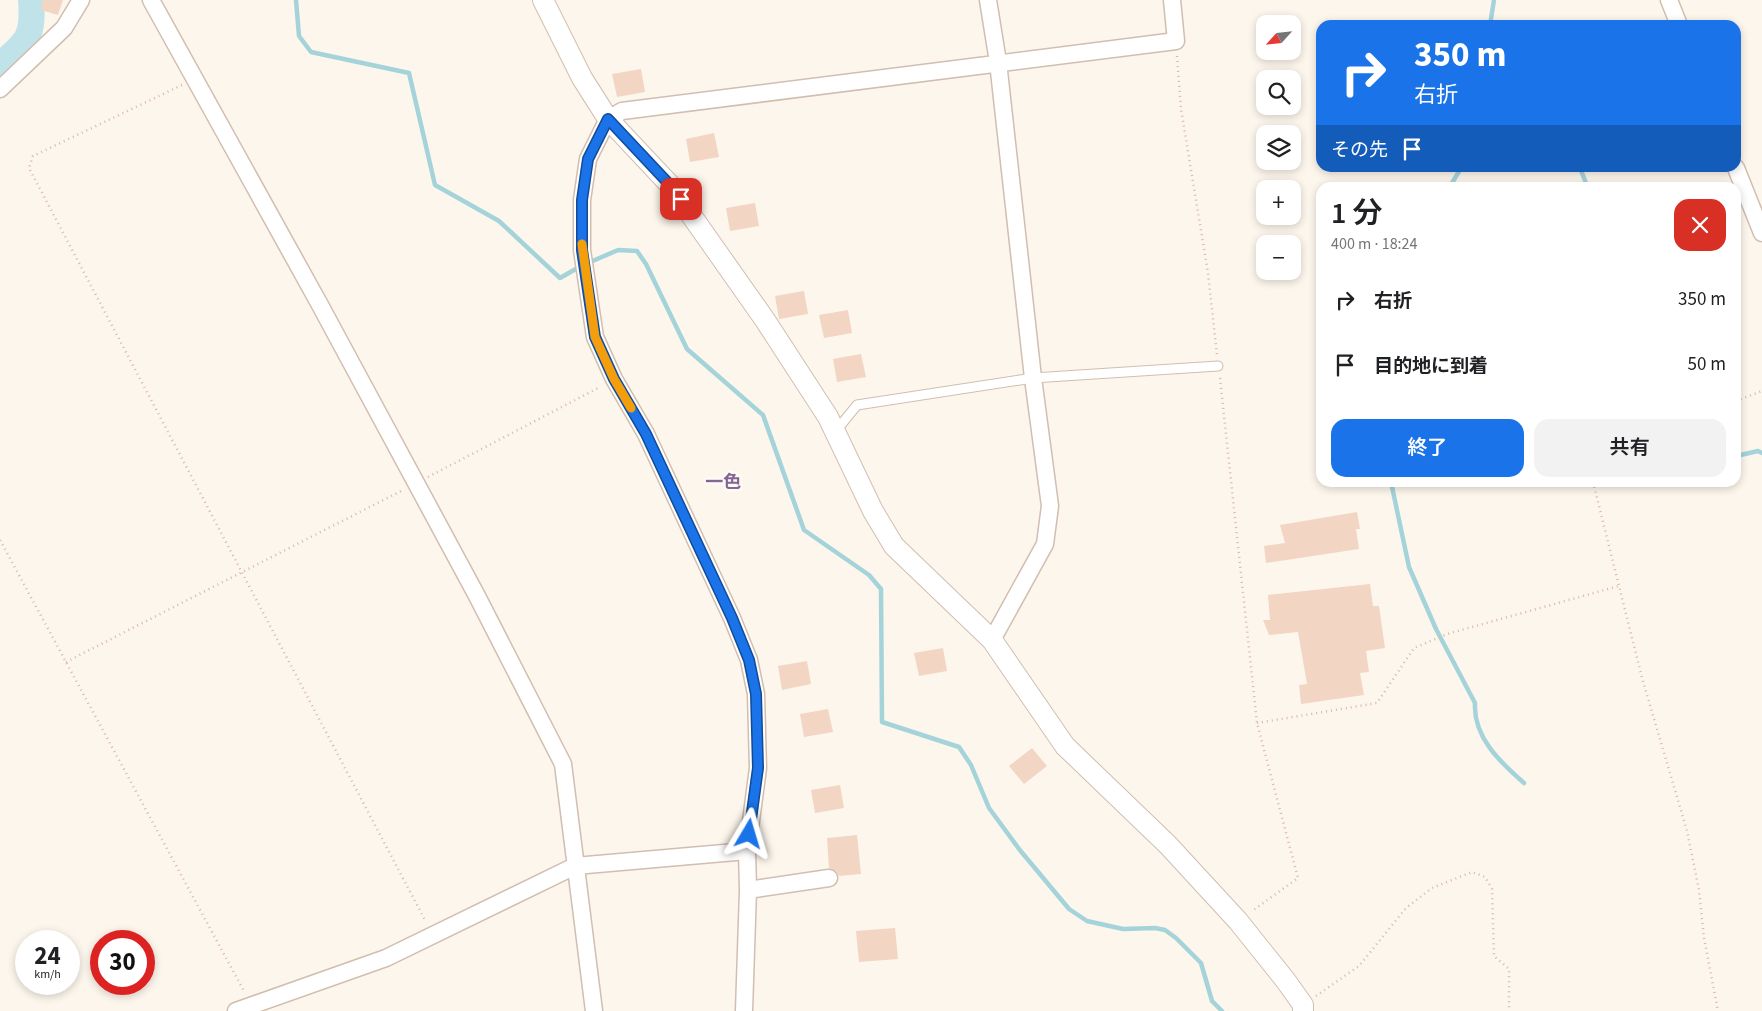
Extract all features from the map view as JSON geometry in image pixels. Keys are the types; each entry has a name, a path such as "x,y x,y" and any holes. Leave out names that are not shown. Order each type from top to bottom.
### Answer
{"street":[{"path":"0,89 64,28 81,0"},
{"path":"151,0 320,305 477,596 563,764 594,1011"},
{"path":"543,0 582,78 608,119 670,185 712,242 828,417 873,512 894,546 992,640 1066,746 1168,845 1238,921 1303,1008"},
{"path":"988,0 998,62 1033,378 1050,506 1045,544 992,640"},
{"path":"744,1011 748,890 747,851 758,768 756,694 749,660 732,618 646,434 614,379 595,337 582,250 582,200 588,159 608,119 622,110 1176,41 1172,0"},
{"path":"1669,0 1677,20"},
{"path":"1738,172 1762,233"},
{"path":"236,1011 253,1008 386,958 576,866 747,851"},
{"path":"748,890 828,878"}],"lane":[{"path":"835,432 857,405 1033,378 1218,366"}],"path":[{"path":"1176,41 1181,109 1208,273 1257,723 1298,878 1238,921"},
{"path":"194,79 33,156 29,168 434,936"},
{"path":"66,662 240,571 416,484 614,379"},
{"path":"1741,399 1762,392"},
{"path":"1594,487 1642,678 1687,831 1699,890 1704,938 1718,1011"},
{"path":"0,540 253,1008"},
{"path":"1257,723 1377,704 1414,648 1447,634 1619,586"},
{"path":"1303,1008 1359,966 1406,908 1432,888 1472,872 1485,877 1492,889 1494,956 1509,969 1510,1011"}],"building":[{"path":"43,0 63,0 58,15 41,10"},
{"path":"641,69 645,92 617,97 612,74"},
{"path":"714,133 719,157 690,162 686,139"},
{"path":"755,203 759,226 730,231 726,208"},
{"path":"804,291 808,314 779,319 775,296"},
{"path":"848,310 852,333 824,338 819,315"},
{"path":"861,354 866,377 837,382 833,359"},
{"path":"1357,512 1360,529 1356,529 1359,549 1266,563 1264,546 1285,543 1280,525"},
{"path":"1370,584 1373,606 1379,606 1385,648 1366,651 1369,672 1360,673 1364,695 1301,704 1299,685 1307,684 1298,632 1269,635 1263,620 1270,620 1268,595"},
{"path":"943,648 947,671 919,676 914,653"},
{"path":"807,661 811,684 782,690 778,666"},
{"path":"828,709 833,732 804,737 800,714"},
{"path":"1032,748 1047,766 1024,784 1009,766"},
{"path":"840,785 844,808 815,813 811,790"},
{"path":"857,835 861,874 839,876 836,871 829,868 827,838"},
{"path":"895,928 898,959 859,962 856,931"}],"waterway":[{"path":"0,65 27,38 31,23 31,0"},
{"path":"296,0 299,36 311,52 409,73 435,185 499,221 560,278 581,266"},
{"path":"1491,20 1494,0"},
{"path":"1453,182 1459,172"},
{"path":"1582,172 1586,182"},
{"path":"588,263 618,250 637,251 646,264 687,349 763,415 804,530 869,575 881,589 882,722 959,747 971,765 989,808 1019,849 1069,909 1087,921 1123,929 1155,928 1165,930 1176,938 1201,963 1212,1001 1222,1011"},
{"path":"1741,455 1758,451 1762,453"},
{"path":"1392,487 1409,567 1436,629 1475,703 1478,727 1483,738 1497,757 1524,783"}],"slow traffic":[{"path":"582,244 595,337 614,379 631,408"}],"district":[{"name":"一色","path":"723,482"}],"route":[{"path":"681,199 608,119 588,159 582,200 582,250 595,337 614,379 646,434 732,618 749,660 756,694 758,768 749,834"}]}
